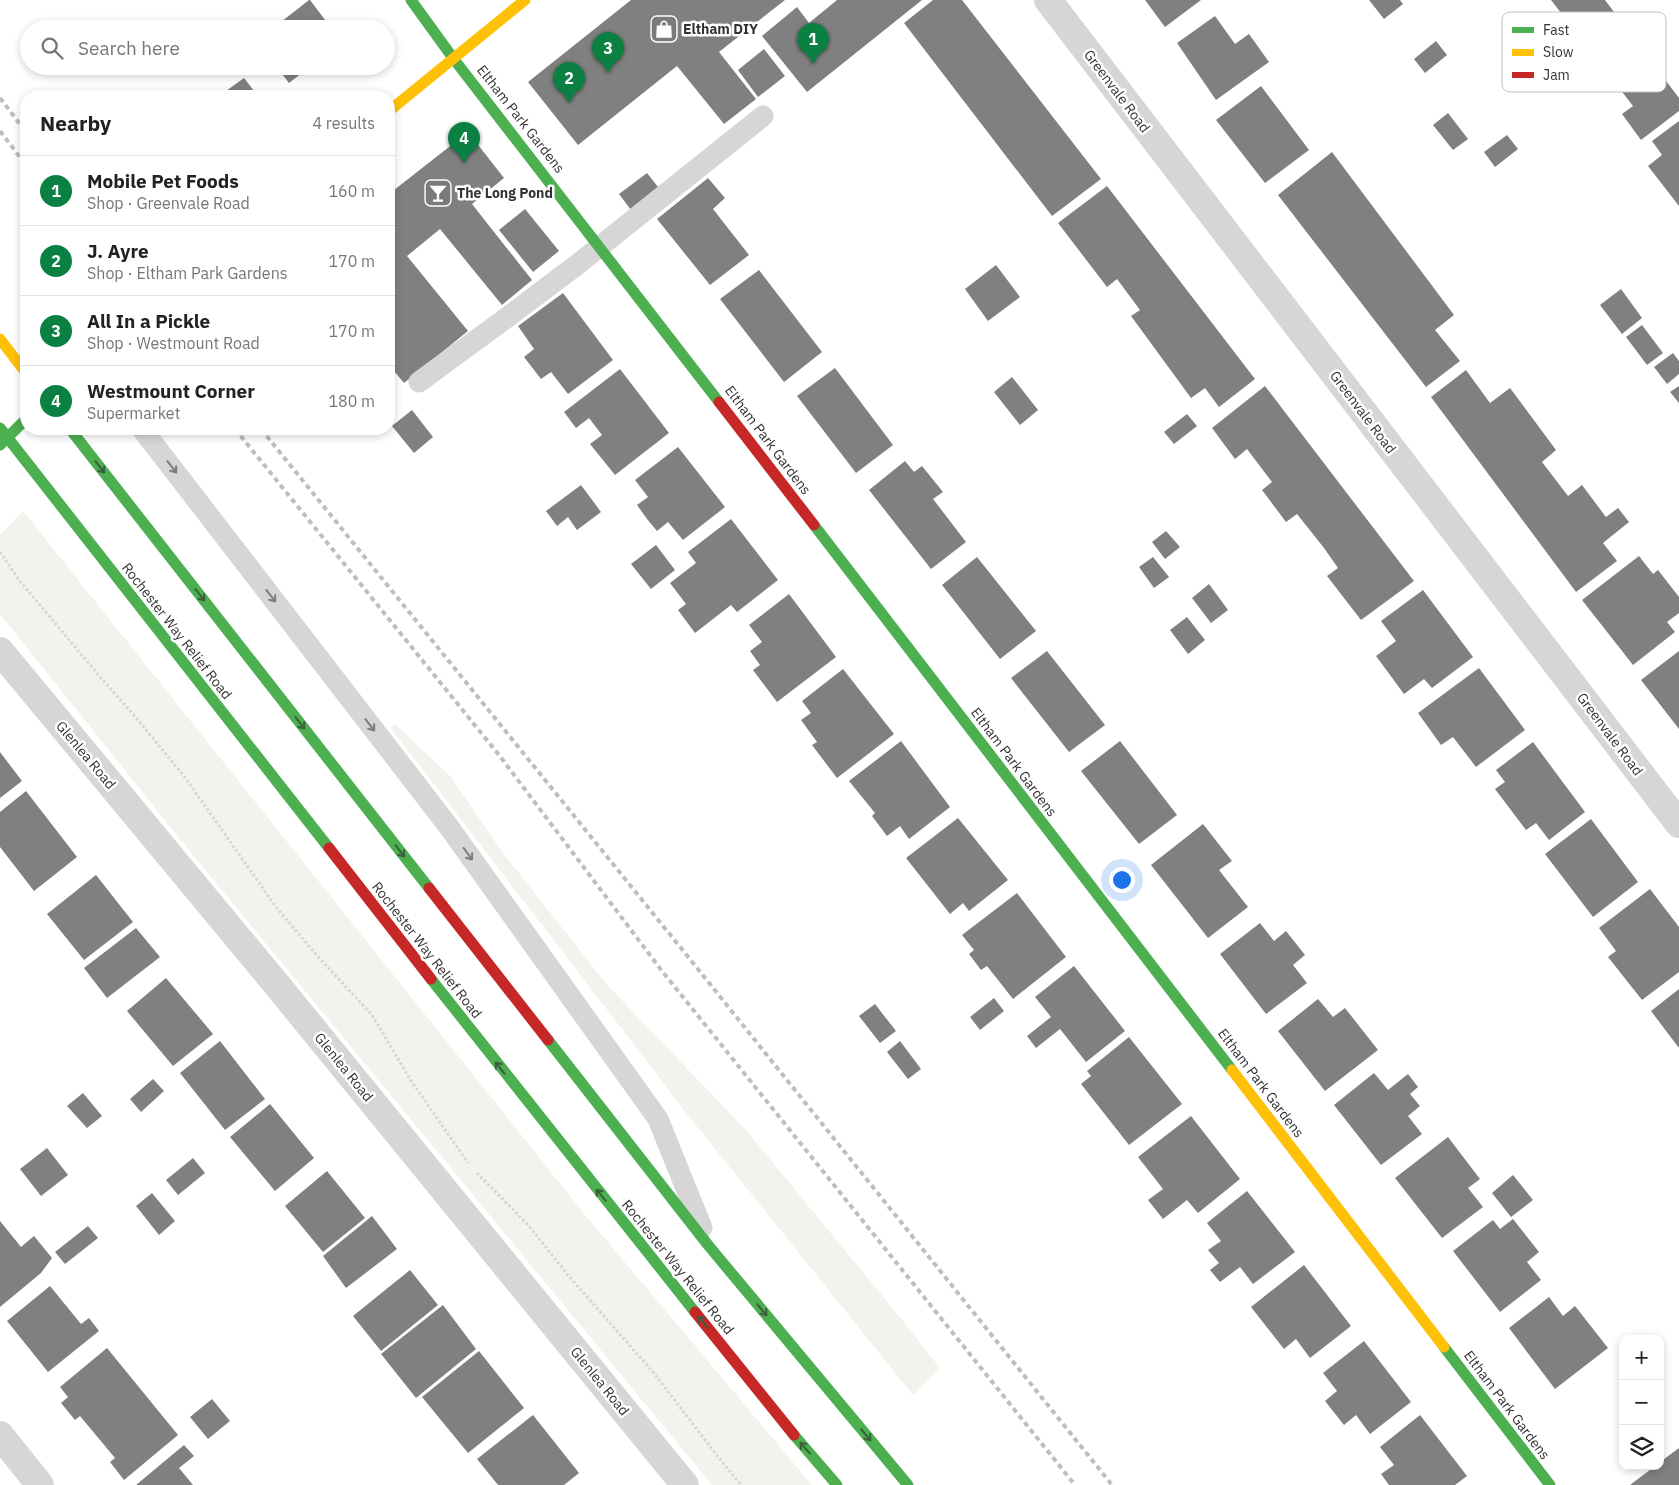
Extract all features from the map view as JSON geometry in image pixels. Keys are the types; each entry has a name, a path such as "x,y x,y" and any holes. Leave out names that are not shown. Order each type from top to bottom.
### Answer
{"main road":[{"name":"Eltham Park Gardens","path":"410,0 1550,1485"},
{"path":"395,106 526,0"},
{"path":"0,339 20,365"},
{"path":"0,446 20,425"},
{"name":"Rochester Way Relief Road","path":"0,428 538,1115 784,1423 837,1485"},
{"path":"75,435 708,1245 908,1485"}],"street":[{"name":"Greenvale Road","path":"1048,0 1679,824"},
{"name":"Glenlea Road","path":"0,651 686,1485"},
{"path":"0,1435 40,1485"}],"lane":[{"path":"419,382 600,246 763,116"},
{"path":"147,435 449,827 658,1119 708,1245"}],"path":[{"path":"0,552 37,602 184,776 276,907 319,958 372,1015 410,1080 472,1169 528,1226 567,1274 653,1372 741,1485"}],"shaded area":[{"path":"23,511 586,1216 812,1485 712,1485 179,838 0,614 0,535"},
{"path":"396,725 451,777 500,849 608,986 746,1130 940,1368 913,1395 691,1119 390,727"}],"building":[{"path":"310,0 325,20 283,20"},
{"path":"631,0 785,0 719,52 756,99 724,124 677,66 578,145 528,82"},
{"path":"837,0 922,0 807,92 762,36 797,7 809,23"},
{"path":"933,0 962,0 1101,179 1052,216 904,23"},
{"path":"1145,0 1201,0 1165,27"},
{"path":"1369,0 1400,0 1403,4 1384,19"},
{"path":"1551,0 1605,0 1614,12 1560,12"},
{"path":"1215,16 1235,44 1249,34 1269,62 1216,100 1177,43"},
{"path":"1436,41 1447,55 1425,73 1414,59"},
{"path":"764,49 785,76 758,97 738,70"},
{"path":"283,75 299,75 289,83"},
{"path":"244,78 253,90 227,90"},
{"path":"1666,81 1679,98 1679,111 1641,140 1622,114 1633,106 1622,92 1666,92"},
{"path":"1261,86 1309,150 1265,183 1216,120"},
{"path":"1448,113 1468,139 1453,150 1433,125"},
{"path":"1679,121 1679,206 1648,166 1662,155 1652,141"},
{"path":"468,132 504,178 472,204 532,280 502,305 440,229 407,256 468,331 404,383 395,372 395,189"},
{"path":"1507,135 1518,149 1495,167 1484,152"},
{"path":"1332,152 1454,315 1435,330 1460,361 1426,387 1278,195"},
{"path":"647,173 662,192 634,214 619,194"},
{"path":"708,178 725,198 713,209 749,255 710,285 657,219"},
{"path":"1107,186 1255,379 1219,407 1205,388 1191,398 1131,316 1140,310 1117,279 1107,287 1058,223"},
{"path":"525,209 559,251 533,272 499,230"},
{"path":"996,265 1020,297 988,321 965,289"},
{"path":"759,270 822,352 784,382 720,299"},
{"path":"1621,289 1642,318 1622,334 1600,305"},
{"path":"563,293 613,360 568,394 551,372 541,379 524,357 534,349 518,326"},
{"path":"1642,325 1663,353 1647,365 1626,337"},
{"path":"1673,353 1679,361 1679,374 1667,384 1654,367"},
{"path":"835,368 893,445 856,473 797,396"},
{"path":"620,369 669,433 615,475 590,444 602,435 589,418 576,428 564,412"},
{"path":"1466,370 1490,403 1510,388 1556,450 1542,462 1568,496 1582,485 1606,517 1618,508 1629,522 1603,543 1617,561 1576,592 1431,397"},
{"path":"1012,377 1038,410 1020,425 994,392"},
{"path":"1265,386 1414,581 1361,620 1327,576 1338,568 1324,548 1297,514 1286,522 1262,490 1272,482 1247,449 1235,459 1212,428"},
{"path":"1679,386 1679,403 1670,392"},
{"path":"412,410 433,437 414,453 395,430 395,424"},
{"path":"1187,414 1197,426 1174,444 1164,432"},
{"path":"678,447 725,507 683,540 668,522 657,531 647,519 637,505 648,497 635,480"},
{"path":"905,461 914,472 922,466 943,492 933,499 966,542 931,569 869,490"},
{"path":"581,485 601,512 577,530 568,517 557,526 546,511"},
{"path":"731,519 778,580 737,612 731,605 695,633 678,610 686,604 670,583 696,563 688,552"},
{"path":"1166,531 1180,547 1165,559 1152,542"},
{"path":"656,545 675,570 651,589 631,564"},
{"path":"1639,556 1653,574 1658,570 1679,597 1679,613 1667,622 1675,632 1633,665 1582,600"},
{"path":"977,557 1036,631 1000,659 942,585"},
{"path":"1153,557 1169,577 1154,588 1139,567"},
{"path":"1209,584 1228,610 1211,623 1192,598"},
{"path":"1423,590 1473,657 1432,688 1424,679 1404,694 1376,656 1396,641 1381,621"},
{"path":"789,594 836,657 777,702 753,670 760,665 750,651 762,642 749,625"},
{"path":"1187,617 1205,640 1188,654 1170,630"},
{"path":"1047,651 1105,725 1069,752 1011,678"},
{"path":"1679,651 1679,729 1641,680"},
{"path":"1479,668 1525,730 1476,767 1453,737 1441,745 1418,713"},
{"path":"843,669 894,734 837,778 812,745 817,742 801,720 811,713 802,701"},
{"path":"901,741 950,807 909,839 900,826 887,836 872,816 875,813 849,781"},
{"path":"1120,741 1177,815 1139,844 1081,771"},
{"path":"1533,742 1585,812 1549,840 1536,823 1526,830 1495,789 1505,782 1496,770"},
{"path":"0,752 22,781 0,798"},
{"path":"26,791 77,857 34,891 0,847 0,812"},
{"path":"958,818 1008,880 969,911 963,903 950,914 906,858"},
{"path":"1591,819 1638,882 1593,917 1545,854"},
{"path":"1203,824 1232,861 1219,870 1248,907 1208,938 1151,865"},
{"path":"96,875 133,922 84,960 47,914"},
{"path":"1650,889 1679,927 1679,972 1642,1000 1608,957 1616,951 1599,928"},
{"path":"1017,893 1066,957 1013,999 987,966 981,970 969,954 974,950 962,935"},
{"path":"1260,923 1274,941 1286,931 1305,955 1293,965 1307,983 1266,1014 1220,954"},
{"path":"136,928 160,957 107,998 84,968"},
{"path":"1074,966 1125,1031 1086,1062 1060,1029 1036,1048 1027,1036 1051,1017 1035,997"},
{"path":"166,978 213,1034 173,1066 127,1011"},
{"path":"1679,989 1679,1048 1651,1011"},
{"path":"994,998 1004,1011 980,1030 970,1017"},
{"path":"1318,999 1333,1017 1345,1008 1378,1050 1325,1091 1278,1031"},
{"path":"875,1004 896,1031 880,1043 859,1016"},
{"path":"1129,1037 1182,1104 1129,1145 1081,1084 1091,1076 1087,1071"},
{"path":"220,1041 265,1099 225,1130 180,1073"},
{"path":"900,1041 921,1069 908,1079 887,1052"},
{"path":"1374,1073 1388,1090 1408,1074 1418,1087 1410,1094 1420,1106 1408,1116 1422,1134 1381,1165 1334,1105"},
{"path":"153,1079 164,1091 141,1112 130,1099"},
{"path":"83,1093 102,1116 87,1128 67,1106"},
{"path":"270,1104 314,1158 275,1191 230,1137"},
{"path":"1191,1116 1240,1179 1198,1213 1187,1200 1163,1219 1148,1200 1163,1189 1138,1157"},
{"path":"1448,1137 1480,1179 1468,1188 1483,1207 1442,1238 1395,1178"},
{"path":"47,1148 68,1175 41,1196 20,1169"},
{"path":"193,1158 205,1173 178,1195 166,1180"},
{"path":"327,1171 365,1218 323,1252 285,1206"},
{"path":"1513,1175 1533,1200 1511,1217 1492,1193"},
{"path":"1247,1191 1295,1252 1253,1284 1240,1267 1220,1282 1210,1270 1219,1263 1208,1250 1221,1241 1207,1223"},
{"path":"152,1193 175,1221 159,1235 136,1206"},
{"path":"372,1216 397,1249 346,1288 323,1256"},
{"path":"1513,1219 1539,1252 1527,1262 1541,1280 1500,1312 1453,1251 1493,1220 1500,1229"},
{"path":"0,1221 21,1247 34,1236 52,1258 41,1273 0,1307"},
{"path":"88,1226 98,1238 65,1264 55,1252"},
{"path":"1304,1265 1351,1326 1310,1358 1296,1339 1284,1349 1251,1307"},
{"path":"410,1270 438,1305 381,1351 353,1316"},
{"path":"50,1286 81,1324 89,1318 99,1331 48,1372 7,1321"},
{"path":"1549,1297 1563,1316 1575,1306 1608,1348 1555,1389 1509,1328"},
{"path":"443,1305 476,1349 416,1398 381,1354"},
{"path":"1364,1341 1411,1402 1370,1434 1356,1415 1344,1425 1325,1401 1337,1391 1323,1373"},
{"path":"107,1348 178,1435 124,1480 110,1462 115,1458 80,1416 75,1420 61,1403 68,1397 60,1387"},
{"path":"479,1351 524,1408 468,1453 422,1397"},
{"path":"212,1399 230,1421 208,1439 190,1417"},
{"path":"533,1415 579,1473 564,1485 498,1485 477,1459"},
{"path":"1420,1415 1467,1476 1455,1485 1389,1485 1381,1474 1394,1465 1380,1447"},
{"path":"184,1445 194,1456 179,1468 193,1485 136,1485"},
{"path":"1679,1448 1679,1485 1630,1485 1650,1470 1664,1470 1664,1459"}],"railway":[{"path":"0,98 20,124"},
{"path":"0,131 20,157"},
{"path":"240,435 499,755 662,971 1075,1485"},
{"path":"266,435 1112,1485"}],"traffic: fast":[{"path":"411,0 453,58 719,402"},
{"path":"0,445 20,425"},
{"path":"0,428 329,848"},
{"path":"75,435 429,888"},
{"path":"814,525 1232,1070"},
{"path":"431,979 695,1312"},
{"path":"548,1040 708,1245 908,1485"},
{"path":"1444,1347 1550,1485"},
{"path":"794,1435 837,1485"}],"traffic: slow":[{"path":"395,106 525,0"},
{"path":"0,339 20,365"},
{"path":"1232,1070 1444,1347"}],"traffic: jam":[{"path":"719,402 814,525"},
{"path":"329,848 431,979"},
{"path":"429,888 548,1040"},
{"path":"695,1312 794,1435"}],"place":[{"name":"Eltham DIY","path":"664,29"},
{"name":"Mobile Pet Foods","path":"813,64"},
{"name":"All In a Pickle","path":"608,73"},
{"name":"J. Ayre","path":"569,103"},
{"name":"Westmount Corner","path":"464,163"},
{"name":"The Long Pond","path":"438,193"}]}
